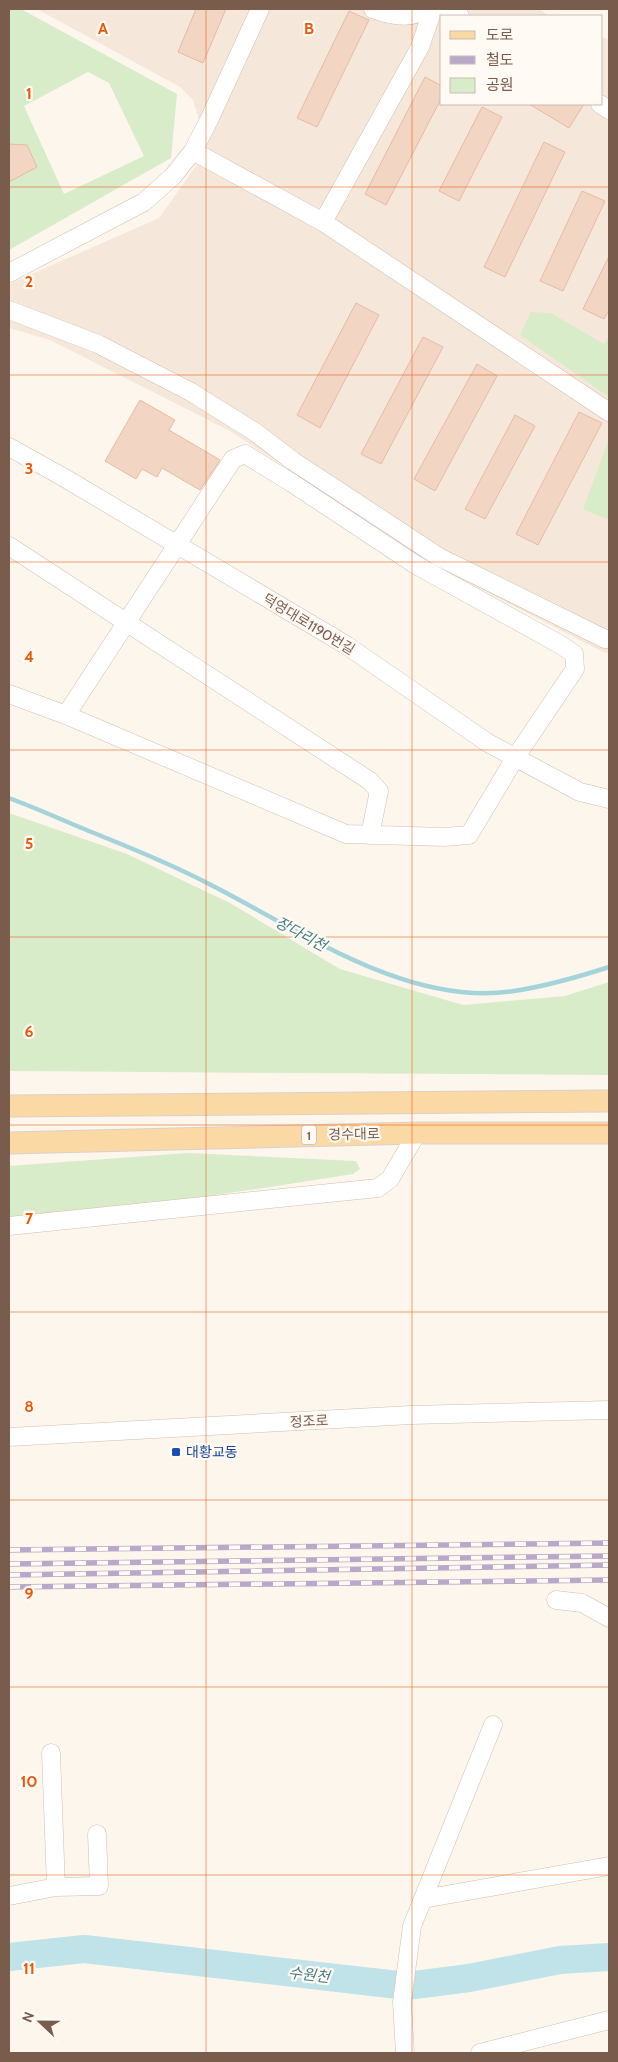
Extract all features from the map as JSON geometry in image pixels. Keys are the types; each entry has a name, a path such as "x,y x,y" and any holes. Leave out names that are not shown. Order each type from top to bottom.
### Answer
{"main road":[{"path":"9,1106 609,1101"},
{"name":"경수대로","path":"9,1143 417,1132 609,1133"}],"street":[{"path":"9,273 144,202 173,176 194,150 260,9"},
{"path":"373,9 388,14 419,15 426,9"},
{"path":"323,222 420,47 433,9"},
{"path":"194,150 323,222 609,412"},
{"path":"9,310 98,344 191,392 255,432 293,461 439,557 605,639 609,639"},
{"name":"덕영대로1190번길","path":"9,447 346,645 488,743 580,792 609,799"},
{"path":"9,694 66,715 346,834 444,837 468,835 515,758 574,669 574,654 416,565 245,454 233,459 66,715"},
{"path":"9,546 370,781 379,791 370,835"},
{"path":"9,1226 378,1188 390,1179 417,1132"},
{"name":"정조로","path":"9,1437 411,1415 609,1410"},
{"path":"556,1600 582,1603 609,1618"},
{"path":"405,2053 402,2002 412,1926 493,1725"},
{"path":"51,1753 56,1887"},
{"path":"9,1896 56,1887 99,1886 97,1834"},
{"path":"423,1900 609,1866"},
{"path":"480,2053 609,2020"}],"shaded area":[{"path":"37,9 540,9 548,15 440,15 440,105 603,105 603,37 609,40 609,653 603,652 436,566 230,431 50,340 9,328 9,284 159,218 208,149 193,100 180,87"}],"green space":[{"path":"9,9 21,9 177,94 171,158 9,250","holes":["88,72 109,83 144,156 64,194 24,106"]},
{"path":"531,312 551,313 604,344 609,336 609,397 520,335"},
{"path":"609,439 609,520 583,509"},
{"path":"9,813 127,854 230,903 340,969 463,1005 565,996 609,982 609,1075 9,1071"},
{"path":"188,1153 356,1161 360,1169 353,1174 224,1194 95,1211 9,1219 9,1166"}],"building":[{"path":"196,9 226,9 203,63 178,52"},
{"path":"349,11 369,20 317,127 297,118"},
{"path":"425,77 440,85 440,101 386,205 365,194"},
{"path":"531,105 583,105 569,128"},
{"path":"482,107 502,117 459,201 439,191"},
{"path":"544,142 565,152 505,277 484,267"},
{"path":"9,144 27,145 37,167 9,182"},
{"path":"582,191 605,201 563,291 540,281"},
{"path":"609,256 609,310 604,319 583,309"},
{"path":"356,303 379,315 320,428 297,415"},
{"path":"423,337 443,347 381,464 361,454"},
{"path":"477,364 497,376 435,491 414,479"},
{"path":"140,400 175,420 169,430 220,460 200,490 162,468 157,477 142,469 136,479 105,461"},
{"path":"579,412 602,423 538,545 516,534"},
{"path":"515,415 535,426 485,519 465,509"}],"waterway":[{"name":"장다리천","path":"9,798 183,871 320,944 358,962 396,977 435,988 474,993 514,991 562,981 609,967"},
{"name":"수원천","path":"9,1957 84,1949 407,1986 469,1978 560,1960 609,1957"}],"railway":[{"path":"9,1550 609,1543"},
{"path":"9,1564 609,1556"},
{"path":"9,1575 609,1565"},
{"path":"9,1587 609,1580"}],"place":[{"name":"대황교동","path":"176,1452"}]}
